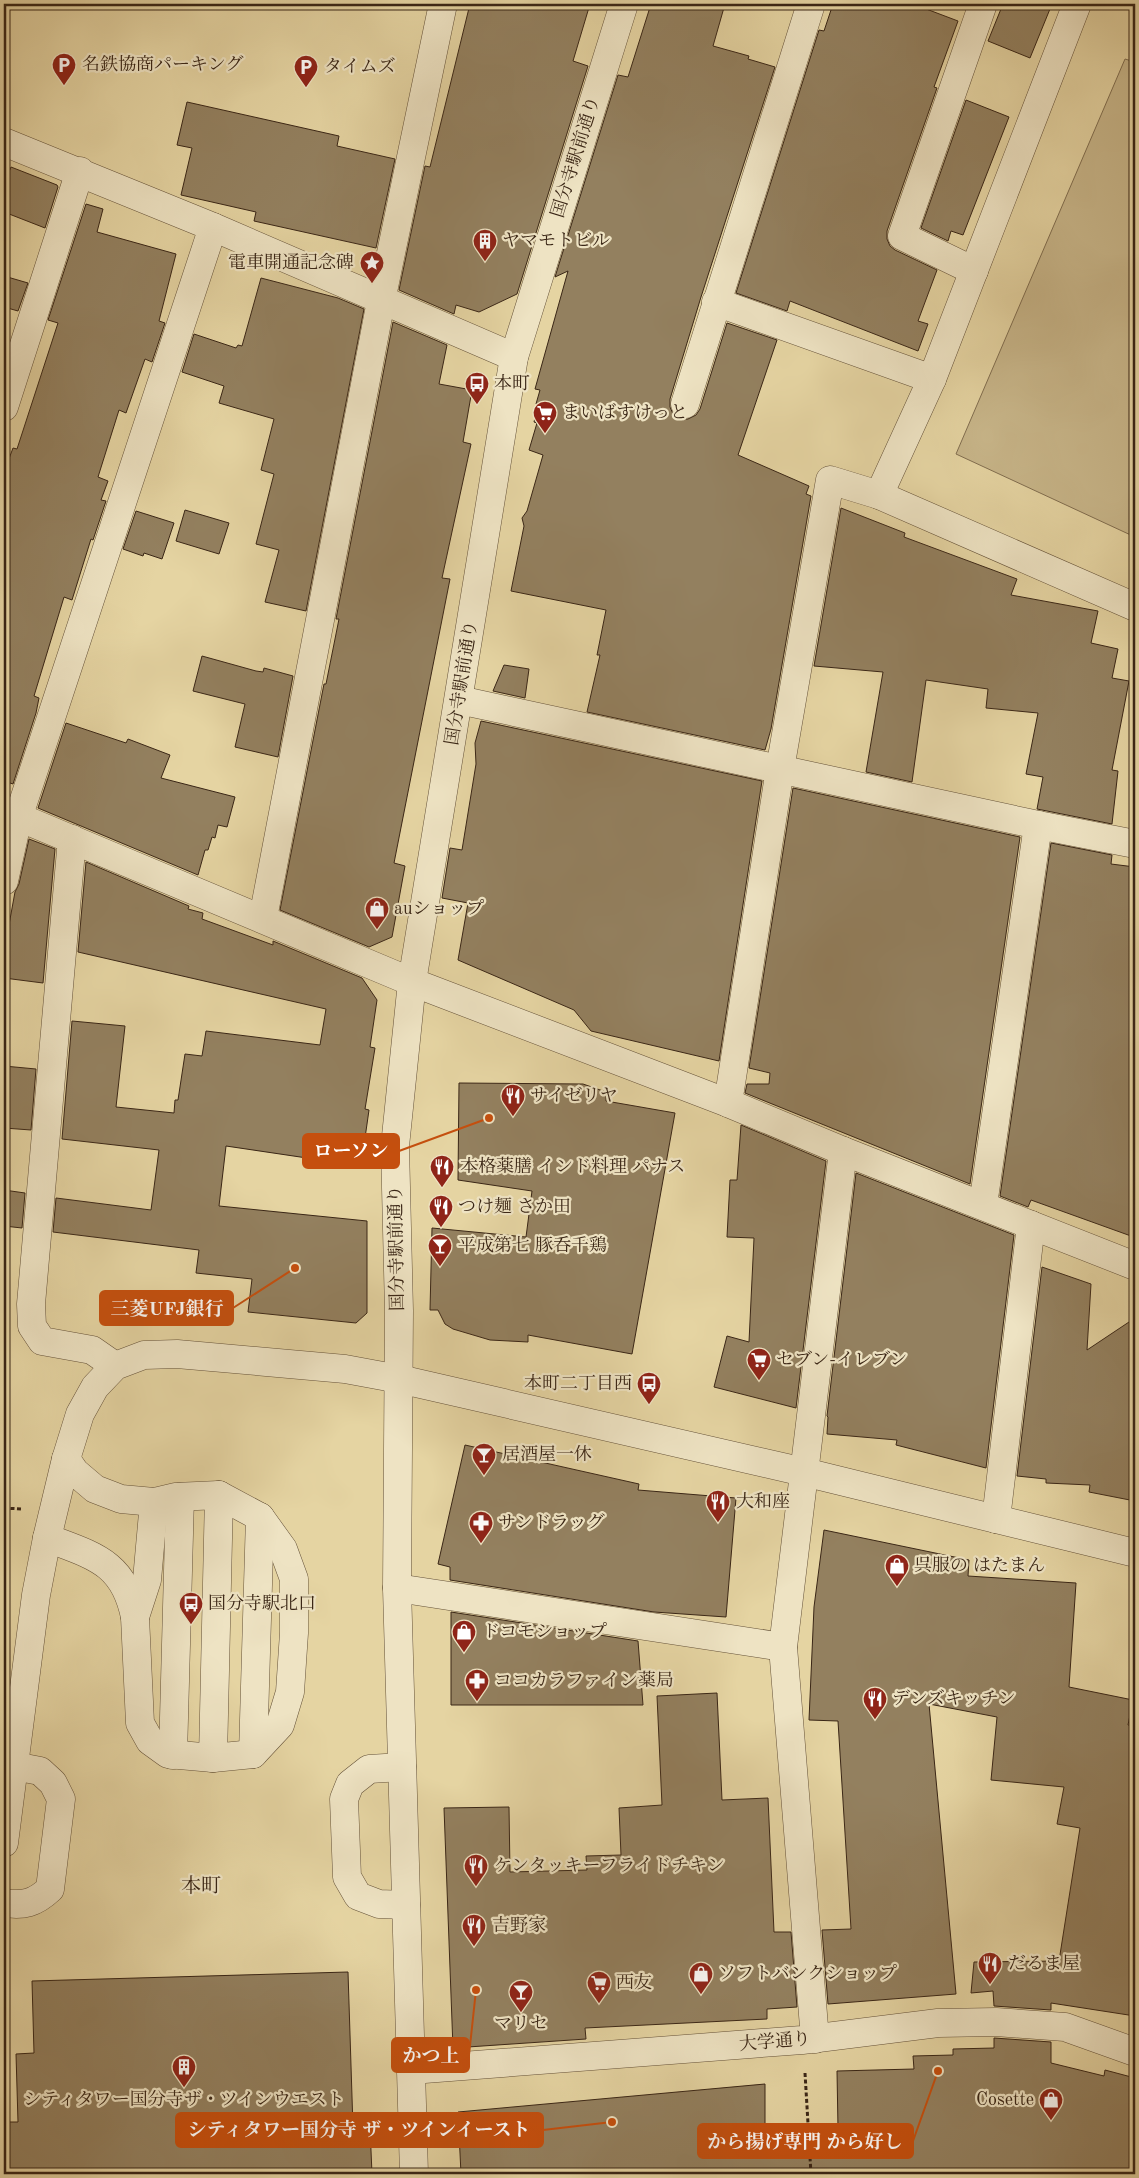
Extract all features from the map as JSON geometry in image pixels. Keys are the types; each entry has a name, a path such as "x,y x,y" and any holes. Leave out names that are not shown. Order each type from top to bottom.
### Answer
{"street":[{"path":"263,918 381,301 443,4"},
{"name":"国分寺駅前通り","path":"414,2174 397,1588 399,1310 395,1146 412,982 514,358 624,4"},
{"path":"685,404 811,4"},
{"path":"974,271 902,236 983,4"},
{"path":"879,495 932,379 1077,4"},
{"path":"4,142 80,171 213,227 514,358"},
{"path":"4,406 80,171"},
{"path":"4,880 11,814 213,227"},
{"path":"716,302 932,379"},
{"path":"728,1103 780,769 830,480 879,495 1135,607"},
{"path":"459,700 1038,825 1135,844"},
{"path":"11,814 412,982 728,1103 843,1151 1135,1266"},
{"path":"983,1205 1038,825"},
{"path":"72,839 32,1304 32,1326 42,1341 92,1350 115,1366"},
{"path":"809,2040 784,1647 843,1151"},
{"path":"996,1519 1031,1225"},
{"path":"4,1842 36,1596 47,1538 66,1459 80,1414 95,1387 115,1366 144,1355 177,1354 344,1369 399,1379 804,1472 1135,1553"},
{"path":"47,1538 107,1563 125,1584 132,1600 136,1617 140,1723 150,1741 168,1754 173,1755 213,1758 254,1754 280,1726 290,1692 294,1633 294,1579 283,1548 260,1517 219,1495 180,1497 154,1502 120,1499 95,1489 75,1472 66,1459"},
{"path":"213,1758 219,1495"},
{"path":"173,1755 180,1497"},
{"path":"136,1617 147,1580 154,1502"},
{"path":"254,1754 260,1517"},
{"path":"397,1588 784,1647"},
{"path":"4,1903 16,1905 38,1900 50,1889 61,1799 53,1783 40,1771 14,1766"},
{"path":"402,1767 369,1769 350,1784 344,1799 346,1877 358,1896 379,1904 406,1905"},
{"name":"大学通り","path":"411,2070 809,2040 938,2023 996,2022 1065,2028 1135,2052"}],"path":[{"path":"809,2040 812,2174"}],"shaded area":[{"path":"1125,59 1135,62 1135,537 956,454"}],"building":[{"path":"470,4 590,4 573,61 588,66 517,294 479,312 456,305 454,314 399,290 425,166 430,167"},
{"path":"651,4 725,4 713,46 749,56 748,59 775,67 670,399 670,407 673,414 680,419 688,419 696,415 700,409 727,323 777,340 738,455 809,486 806,494 811,496 771,729 765,750 587,712 600,655 597,655 606,610 511,591 524,526 522,518 527,511 543,455 529,450 537,423 534,422 540,390 535,389 568,271 555,277 618,75 628,77"},
{"path":"833,4 913,4 958,21 934,87 937,88 887,231 887,239 890,246 895,250 937,270 918,321 928,324 918,351 790,301 787,311 736,293 819,30 824,31"},
{"path":"1003,4 1052,4 1030,58 988,41"},
{"path":"966,100 1009,117 963,235 951,231 948,241 921,228"},
{"path":"187,102 339,136 337,146 395,159 376,248 254,221 256,212 181,195 192,148 177,145"},
{"path":"11,167 57,185 58,187 45,228 4,212 4,184"},
{"path":"86,204 103,209 97,232 176,254 159,321 165,323 152,362 145,359 126,413 119,410 98,477 108,481 101,500 106,501 93,540 91,539 72,600 64,597 34,696 39,698 36,713 13,784 4,781 4,472 13,448 17,449 58,323 48,320"},
{"path":"4,276 28,283 18,311 4,307"},
{"path":"261,278 338,298 364,309 306,611 265,602 279,550 256,544 274,474 261,470 274,419 219,403 224,386 182,372 194,334 236,348 238,345 242,346"},
{"path":"393,322 447,345 439,384 472,390 463,442 471,444 442,578 450,579 394,863 405,866 392,937 369,947 280,910 324,684 326,684 339,619 336,619"},
{"path":"841,508 905,533 904,537 1017,579 1011,595 1098,611 1091,643 1118,649 1112,678 1129,681 1112,770 1118,771 1112,824 1037,809 1043,777 1026,774 1038,713 986,708 988,689 926,680 912,782 866,772 883,672 814,666"},
{"path":"185,510 229,523 219,554 176,541"},
{"path":"136,511 174,523 162,559 144,553 143,556 123,549"},
{"path":"202,656 256,671 263,672 264,668 293,676 278,757 235,747 245,704 193,691"},
{"path":"504,665 529,669 525,698 493,691"},
{"path":"481,721 762,781 719,1061 591,1031 574,1010 458,960 468,903 442,898 450,848 462,850 476,764 475,743"},
{"path":"66,723 126,743 128,739 170,755 161,778 235,797 227,827 218,825 215,838 212,837 208,850 205,850 198,875 38,808"},
{"path":"793,788 1020,837 970,1184 745,1093 747,1084 769,1084 770,1073 749,1068"},
{"path":"29,839 55,849 43,983 4,978 4,952 15,892 19,884"},
{"path":"1051,843 1112,855 1111,864 1135,867 1135,1207 1131,1236 1031,1200 1028,1207 1000,1196"},
{"path":"86,862 189,906 188,909 203,913 202,919 273,945 273,941 362,978 377,1000 370,1047 375,1048 365,1109 369,1110 361,1166 226,1146 219,1206 367,1221 367,1313 356,1323 248,1312 252,1279 196,1273 199,1250 53,1232 56,1198 151,1210 159,1150 62,1139 72,1021 125,1026 116,1107 174,1113 175,1100 178,1100 185,1054 202,1056 206,1031 320,1045 326,1009 78,952"},
{"path":"4,1066 36,1069 31,1130 4,1128"},
{"path":"459,1083 583,1084 606,1092 606,1101 675,1113 632,1354 528,1335 528,1342 490,1340 453,1329 445,1324 438,1310 430,1310 432,1228 526,1237 532,1191 458,1180"},
{"path":"741,1125 826,1161 796,1408 714,1387 727,1336 749,1342 754,1238 727,1237 730,1180 737,1180"},
{"path":"856,1173 1014,1235 986,1468 896,1445 897,1440 827,1434 827,1416"},
{"path":"4,1190 25,1193 22,1228 4,1226"},
{"path":"1042,1267 1091,1284 1087,1350 1135,1318 1135,1501 1089,1492 1090,1485 1046,1483 1046,1479 1017,1476"},
{"path":"465,1445 639,1484 638,1490 736,1498 726,1617 654,1612 450,1580 450,1567 438,1564"},
{"path":"824,1530 969,1560 968,1576 1076,1583 1069,1687 1133,1700 1128,1725 1135,1726 1135,2016 1051,2003 1051,2010 994,2006 993,1991 971,1993 974,1962 1059,1961 1080,1828 1057,1824 1064,1787 991,1780 997,1717 929,1704 956,1994 828,2004 822,1930 851,1929 838,1721 809,1720 814,1607"},
{"path":"451,1612 638,1641 643,1705 451,1705"},
{"path":"717,1693 722,1800 768,1798 774,1932 791,1932 797,2007 767,2009 767,2019 585,2028 586,2039 453,2048 444,1808 509,1807 510,1872 587,1870 586,1856 621,1855 619,1808 662,1805 657,1696"},
{"name":"シティタワー国分寺ザ・ツインウエスト","path":"348,1972 353,2128 370,2127 372,2174 4,2174 4,2122 18,2122 16,2054 34,2053 32,1981"},
{"path":"994,2038 1051,2042 1051,2063 1104,2076 1105,2070 1135,2078 1135,2174 461,2174 458,2112 765,2084 765,2132 838,2128 837,2071 914,2069 913,2056 953,2055 953,2049 994,2048"}],"place":[{"name":"名鉄協商パーキング","path":"64,86"},
{"name":"タイムズ","path":"306,88"},
{"name":"ヤマモトビル","path":"485,262"},
{"name":"電車開通記念碑","path":"372,284"},
{"name":"本町","path":"477,405"},
{"name":"まいばすけっと","path":"545,434"},
{"name":"auショップ","path":"377,930"},
{"name":"サイゼリヤ","path":"513,1117"},
{"name":"ローソン","path":"489,1118"},
{"name":"本格薬膳 インド料理 パナス","path":"442,1188"},
{"name":"つけ麺 さか田","path":"441,1228"},
{"name":"平成第七 豚呑千鶏","path":"440,1267"},
{"name":"三菱UFJ銀行","path":"295,1268"},
{"name":"セブン-イレブン","path":"759,1381"},
{"name":"本町二丁目西","path":"649,1405"},
{"name":"居酒屋一休","path":"484,1476"},
{"name":"大和座","path":"718,1523"},
{"name":"サンドラッグ","path":"481,1544"},
{"name":"呉服の はたまん","path":"897,1587"},
{"name":"国分寺駅北口","path":"191,1625"},
{"name":"ドコモショップ","path":"464,1653"},
{"name":"ココカラファイン薬局","path":"477,1702"},
{"name":"デンズキッチン","path":"875,1720"},
{"name":"ケンタッキーフライドチキン","path":"476,1887"},
{"name":"吉野家","path":"474,1947"},
{"name":"だるま屋","path":"990,1985"},
{"name":"かつ上","path":"476,1990"},
{"name":"ソフトバンクショップ","path":"701,1995"},
{"name":"西友","path":"599,2004"},
{"name":"マリセ","path":"521,2013"},
{"name":"から揚げ専門 から好し","path":"938,2071"},
{"name":"シティタワー国分寺ザ・ツインウエスト","path":"184,2088"},
{"name":"Cosette","path":"1051,2121"},
{"name":"シティタワー国分寺 ザ・ツインイースト","path":"612,2122"}],"district":[{"name":"本町","path":"201,1887"}]}
